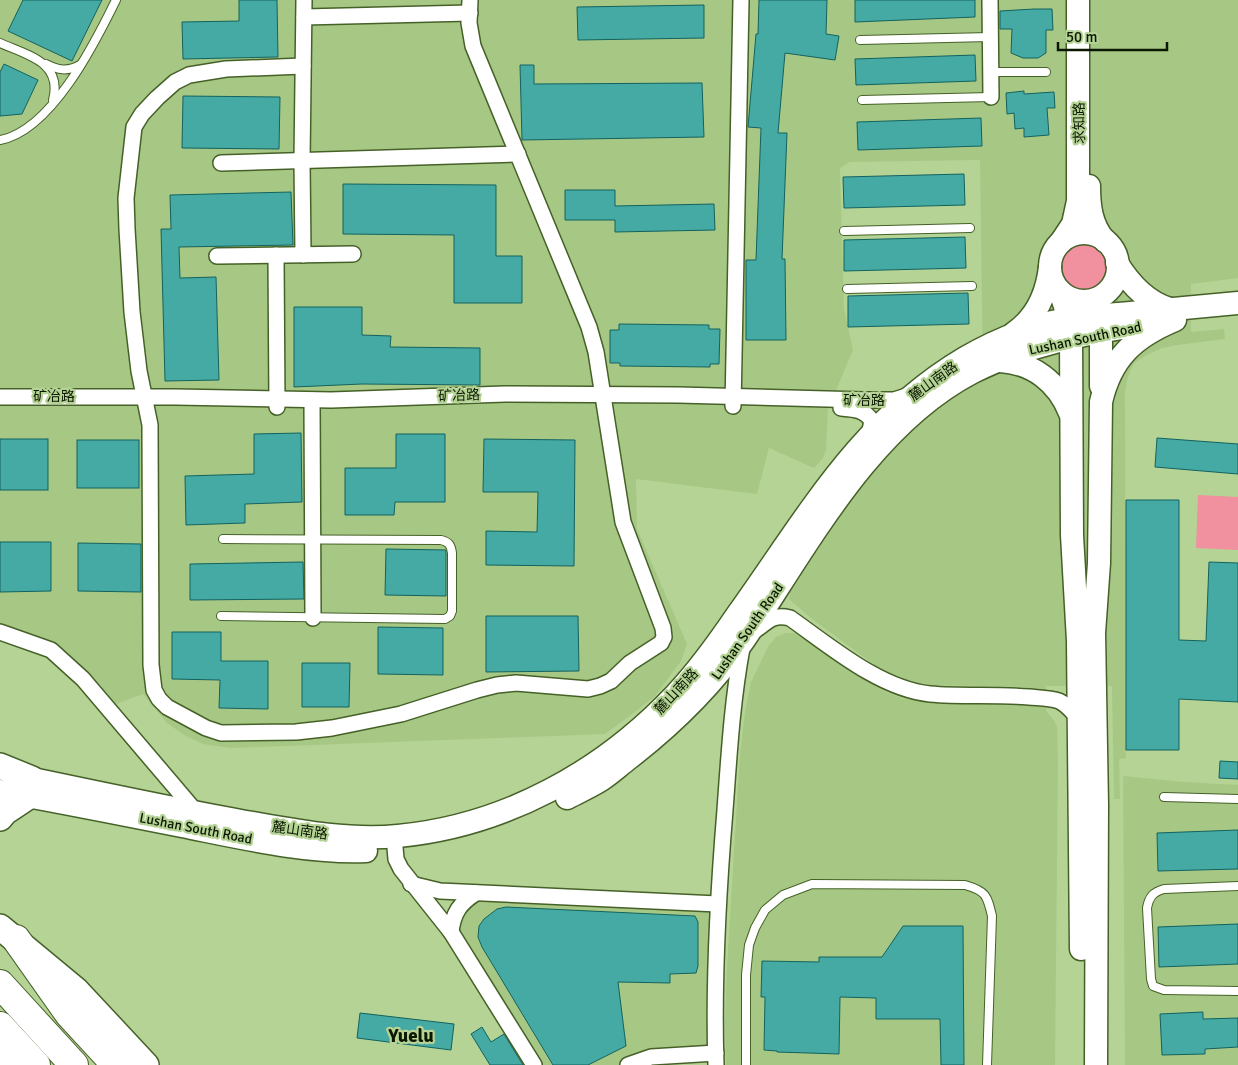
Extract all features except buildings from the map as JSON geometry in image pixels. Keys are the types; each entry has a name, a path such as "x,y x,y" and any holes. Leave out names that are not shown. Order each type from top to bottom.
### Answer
{"highway":[{"path":"8,933 69,1014 116,1065"},
{"path":"0,984 74,1065"},
{"path":"0,1026 36,1065"},
{"path":"0,1059 6,1065"}],"main road":[{"name":"求知路","path":"1061,242 1073,224 1078,200 1078,0"},
{"name":"求知路","path":"1086,0 1089,194 1092,218 1099,234 1105,241"},
{"path":"1007,338 1025,324 1036,310 1044,290 1055,249 1061,242 1071,236 1083,234 1094,235 1105,241 1115,254 1117,263 1116,278 1104,301 1101,324 1100,563 1094,633 1097,805 1096,1065"},
{"path":"1117,263 1132,284 1144,296 1174,315"},
{"path":"1050,266 1050,275 1060,292 1070,329 1072,535 1078,641 1081,1065"},
{"path":"1060,292 1080,301 1095,299 1108,292"},
{"path":"1101,402 1105,384 1110,373 1128,347 1142,336 1157,328 1174,315 1238,303"},
{"name":"Lushan South Road","path":"1101,324 1174,315 1238,314"},
{"name":"麓山南路","path":"0,772 30,787 195,812 282,828 395,843 485,818 525,802 567,782 608,756 676,694 707,657 836,474 869,435 902,404 965,358 1007,338 1046,324 1070,329 1101,324"},
{"name":"Lushan South Road","path":"0,791 30,787 216,833 311,849 342,852 395,843 410,849 465,837 509,824 554,805 601,780 652,740 692,703 743,640 854,477 883,444 923,406 973,372 1070,329"},
{"path":"999,361 1014,362 1030,367 1043,376 1065,400 1071,418"},
{"path":"0,766 30,787 0,818"},
{"path":"0,910 8,933 76,990 146,1065"}],"street":[{"path":"303,255 304,0"},
{"path":"733,401 741,0"},
{"path":"990,0 992,97"},
{"path":"303,66 226,69 189,75 175,82 157,98 142,114 134,127 126,198 127,229 132,312 139,371 150,425 151,619 154,690 167,707 206,728 221,734 244,734 296,732 332,728 401,714 497,685 516,683 588,689 600,686 611,680 637,658 661,642 664,636 660,620 626,534 621,516 604,399 590,327 473,46 470,6 304,17"},
{"path":"221,163 518,154"},
{"path":"217,256 353,254"},
{"path":"276,255 276,403"},
{"name":"矿冶路","path":"0,397 312,404 504,394 604,399 733,401 894,400 916,393"},
{"name":"矿冶路","path":"0,403 145,400"},
{"name":"矿冶路","path":"733,401 848,408 862,411 872,421 869,435"},
{"path":"312,404 313,618"},
{"path":"628,1065 651,1057 716,1059 718,904 734,699 743,640 771,618 781,616 790,618 864,669 887,682 910,691 930,694 1016,696 1049,699 1060,702 1069,708 1078,720"},
{"path":"0,632 52,650 83,679 195,812 216,833"},
{"path":"706,687 716,681 723,682 734,699"},
{"path":"395,843 396,859 401,870 451,932 534,1065"},
{"path":"411,884 440,891 718,904"},
{"path":"451,932 456,910 465,900 476,893"}],"lane":[{"path":"0,140 18,134 34,124 52,104 82,64 116,0"},
{"path":"860,40 990,38"},
{"path":"0,42 63,70 73,69 82,64"},
{"path":"46,64 55,81 55,93 52,104"},
{"path":"991,72 1046,72"},
{"path":"862,100 992,97"},
{"path":"844,231 970,228"},
{"path":"847,289 972,286"},
{"path":"221,616 445,619 450,616 452,611 452,553 451,546 447,541 223,538"},
{"path":"1164,797 1238,800"},
{"path":"746,1065 746,974 750,945 755,928 765,910 783,895 812,884 965,885 980,890 988,900 992,916 987,1065"},
{"path":"1238,886 1164,889 1152,895 1147,908 1153,986 1164,990 1238,991"}],"shaded area":[{"path":"0,0 1238,0 1238,278 1191,284 1191,332 1224,329 1225,339 1162,348 1147,355 1134,363 1128,376 1125,391 1126,758 1119,759 1120,799 1114,799 1112,686 1046,686 1046,711 1057,727 1058,762 1055,1065 726,1065 727,966 740,754 751,682 769,645 776,637 786,633 796,633 867,681 886,692 904,699 1027,705 1027,687 932,685 907,681 888,675 812,619 789,599 797,576 884,454 947,399 983,378 980,160 850,162 840,168 844,309 853,350 828,409 826,450 823,458 814,468 769,448 757,494 636,479 637,529 687,644 681,661 655,696 631,715 605,734 231,748 203,744 186,736 167,723 143,694 116,704 98,682 61,649 49,642 0,626"},
{"path":"1085,243 1094,245 1102,250 1107,258 1109,267 1107,276 1102,284 1094,289 1085,291 1076,289 1068,284 1063,276 1061,267 1063,258 1068,250 1076,245"},
{"path":"1198,495 1238,497 1238,550 1196,548"},
{"path":"1123,776 1238,785 1238,1065 1125,1065"},
{"path":"465,900 718,904 716,1053 628,1065 534,1065 452,921"}],"district":[{"name":"Yuelu","path":"411,1035"}]}
